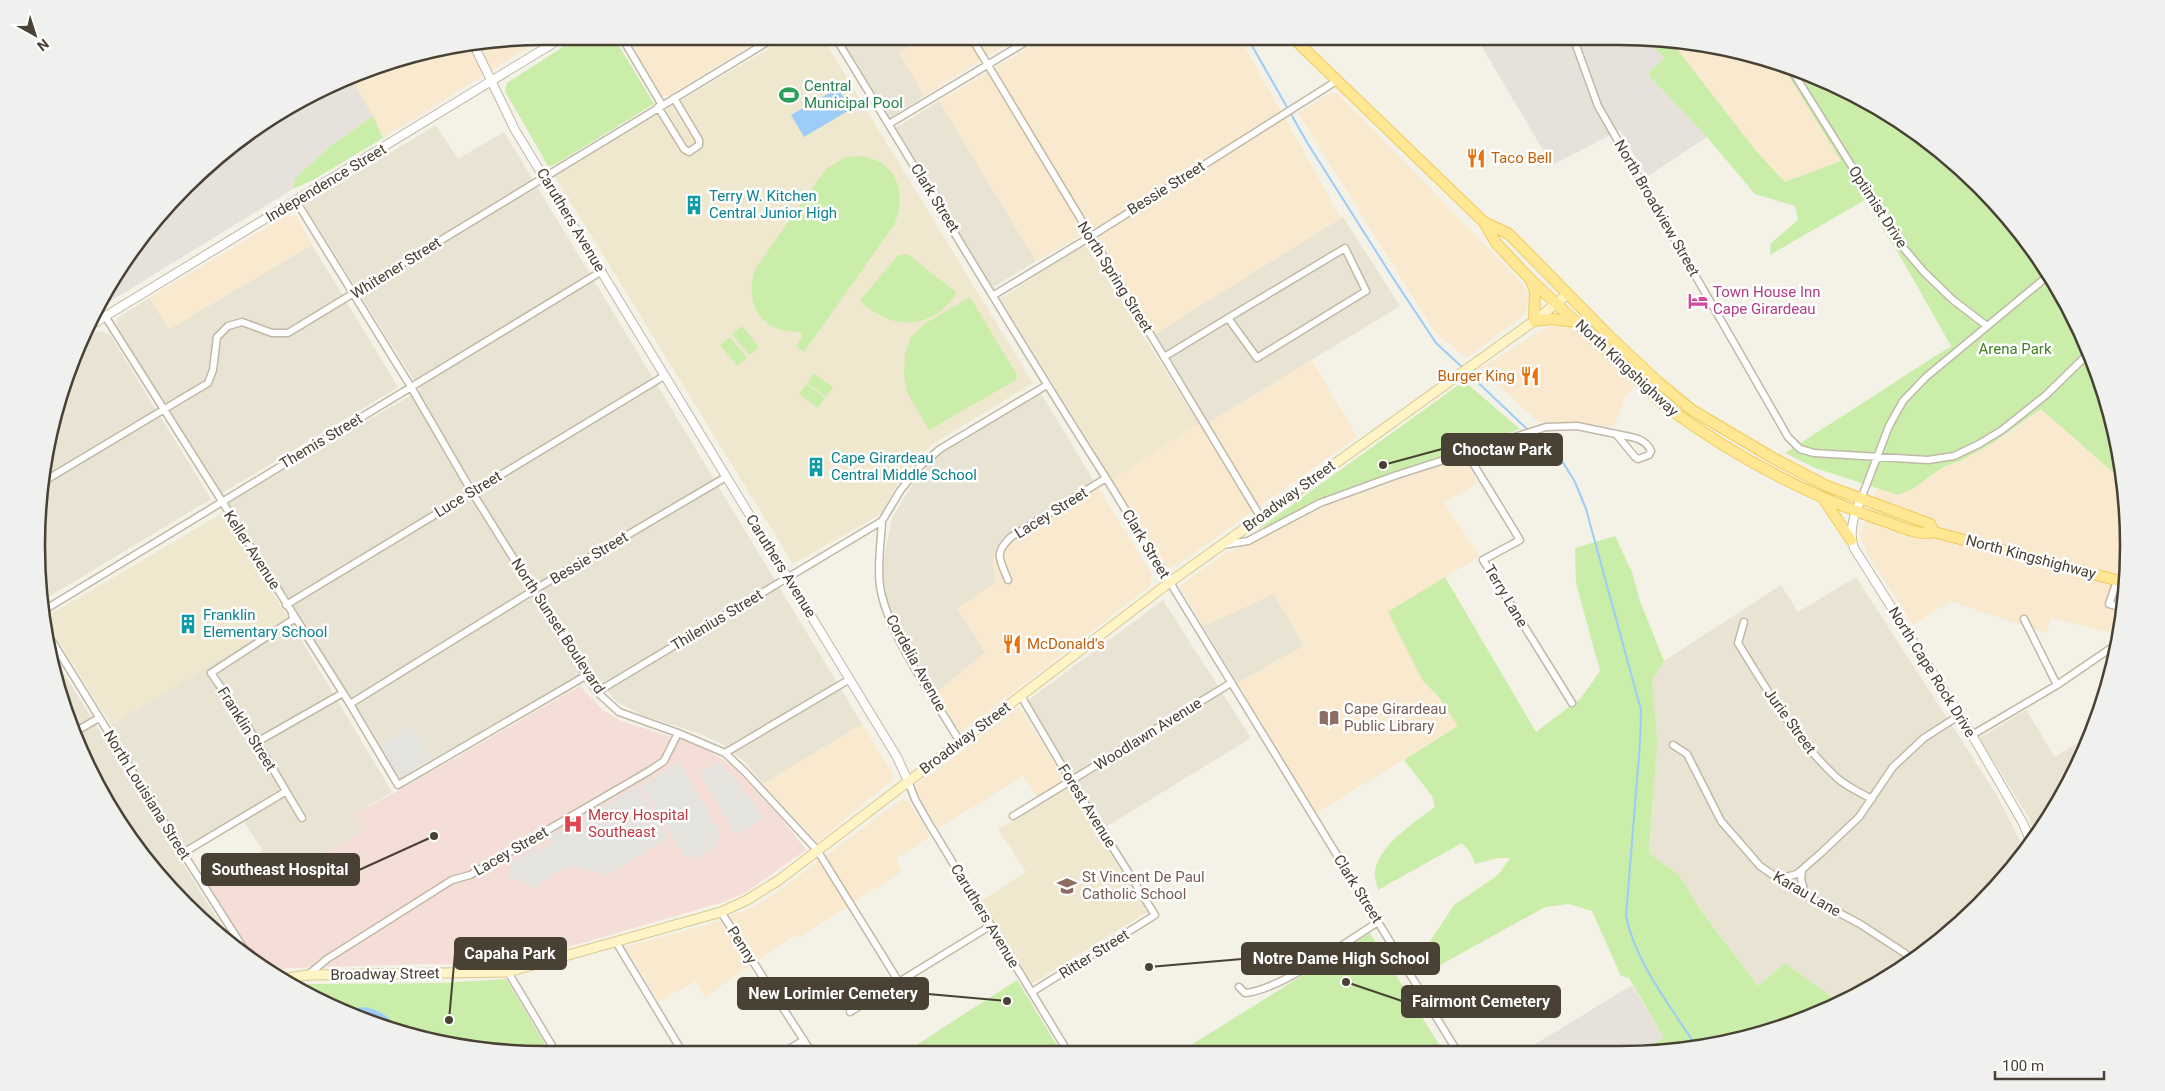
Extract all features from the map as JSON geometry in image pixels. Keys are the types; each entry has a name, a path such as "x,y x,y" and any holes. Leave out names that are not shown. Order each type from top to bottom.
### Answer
{"main road":[{"name":"North Kingshighway","path":"1301,45 1484,222 1496,243 1530,279 1664,405 1684,420 1730,450 1855,512 1928,534 1934,532 2119,581"},
{"name":"North Kingshighway","path":"1484,222 1508,234 1639,364 1692,410 1781,462 1827,486 1930,524 1934,532"},
{"path":"1530,279 1535,291 1534,321 1552,318 1577,322"},
{"name":"Broadway Street","path":"293,978 508,972 721,912 762,892 1170,582 1558,304 1568,294"},
{"path":"1822,497 1851,540"}],"street":[{"name":"Independence Street","path":"99,320 550,45"},
{"path":"626,45 684,150 689,152 699,145 699,140 674,98"},
{"name":"Whitener Street","path":"49,478 208,383 213,370 217,336 228,326 242,322 272,333 288,333 763,45"},
{"name":"Clark Street","path":"841,45 994,295 1046,385 1232,682 1454,1046"},
{"name":"North Spring Street","path":"976,45 1090,237 1260,516"},
{"path":"889,124 1020,45"},
{"name":"North Broadview Street","path":"1576,45 1598,106 1788,437 1800,449 1814,453 1876,458"},
{"name":"Caruthers Avenue","path":"476,50 515,130 545,176 664,376 897,757 928,822 1064,1046"},
{"name":"Optimist Drive","path":"1797,78 1901,245 1924,272 1948,295 1987,326"},
{"name":"Bessie Street","path":"994,295 1090,237 1338,80"},
{"name":"North Sunset Boulevard","path":"296,201 411,387 472,492 597,692 619,712 678,733 725,753 817,850 899,982"},
{"path":"1164,357 1228,318 1344,248 1366,291 1258,358 1228,318"},
{"name":"Themis Street","path":"49,607 602,271"},
{"path":"1851,540 1855,512 1888,426 1902,401 1926,377 2044,279"},
{"name":"Keller Avenue","path":"102,318 164,409 350,704 398,785 586,675"},
{"path":"1876,458 1928,460 1954,456 1979,444 2002,430 2046,395 2083,358"},
{"name":"Luce Street","path":"286,604 664,376"},
{"name":"Thilenius Street","path":"597,692 882,521 900,491 919,467 940,449 1046,385"},
{"path":"1220,545 1248,541 1320,503 1469,451 1546,427 1577,426 1616,434 1642,440 1648,444 1651,451 1649,456 1638,459 1635,457 1616,434"},
{"name":"Terry Lane","path":"1469,451 1471,460 1520,540 1483,560 1572,703"},
{"name":"Bessie Street","path":"350,704 534,590 726,477"},
{"name":"Lacey Street","path":"1008,580 999,554 1002,545 1106,478"},
{"name":"Cordelia Avenue","path":"882,521 879,557 880,586 888,616 960,742"},
{"name":"North Cape Rock Drive","path":"1851,540 1859,556 1972,735 2023,823 2028,835"},
{"path":"2116,606 2109,604 2118,589"},
{"name":"Franklin Street","path":"286,604 294,619 211,673 257,742 302,818"},
{"path":"2024,619 2057,685"},
{"name":"Jurie Street","path":"1744,622 1738,642 1761,680 1806,743 1834,776 1872,799"},
{"name":"North Louisiana Street","path":"56,648 239,941"},
{"path":"1972,735 2057,685 2109,650"},
{"path":"725,753 850,679"},
{"name":"Woodlawn Avenue","path":"1013,816 1232,682"},
{"path":"257,742 343,693"},
{"name":"Forest Avenue","path":"1022,696 1071,782 1155,915"},
{"path":"1778,879 1802,871 1847,829 1872,799 1893,767 1924,738 1960,715"},
{"path":"80,729 99,718"},
{"name":"Lacey Street","path":"308,976 327,959 452,880 470,876 650,771 664,761 678,733"},
{"name":"Karau Lane","path":"1673,745 1687,754 1722,821 1760,866 1778,879 1860,924 1906,954"},
{"path":"183,854 286,792"},
{"path":"1802,871 1801,879 1806,895"},
{"name":"Penny","path":"721,912 808,1046"},
{"name":"Ritter Street","path":"1032,992 1155,915"},
{"path":"1239,987 1245,993 1254,992 1273,984 1299,971 1378,922"},
{"path":"850,1012 990,926"},
{"path":"616,942 680,1046"},
{"path":"508,972 553,1046"},
{"path":"794,1046 804,1040"}],"shaded area":[{"path":"531,45 383,138 353,83 416,62 448,55 480,49"},
{"path":"631,45 751,45 668,96 662,96"},
{"path":"776,45 827,45 1033,383 936,442 918,457 897,485 881,514 793,564 554,175"},
{"path":"845,45 912,45 899,53 926,95 889,119"},
{"path":"912,45 1005,45 924,96 899,53"},
{"path":"1034,45 1244,45 1341,218 1153,335 1090,230 1036,261 939,101"},
{"path":"1481,45 1652,46 1665,58 1649,71 1650,77 1707,137 1647,177 1620,130 1552,165"},
{"path":"1676,48 1749,62 1788,75 1841,161 1785,182 1753,148"},
{"path":"354,83 373,116 332,145 295,178 293,189 109,302 129,267 148,241 169,215 215,169 267,129 295,112"},
{"path":"1337,93 1520,281 1528,297 1525,312 1520,318 1466,358 1435,332 1298,113 1329,94"},
{"path":"939,101 1036,261 992,288 894,129"},
{"path":"436,125 458,159 504,132 862,724 763,784 745,762 720,743 703,735 642,715 617,702 588,670 432,760 411,725 377,746 228,503 420,390 304,205"},
{"path":"288,215 297,217 312,245 169,329 149,298"},
{"path":"1343,217 1400,306 1208,423 1153,335"},
{"path":"312,245 398,387 219,495 118,328 117,318 149,298 169,329"},
{"path":"1081,246 1087,247 1199,424 1112,479 1000,299"},
{"path":"1561,324 1579,333 1634,387 1624,399 1614,427 1574,422 1539,422 1480,369 1545,328"},
{"path":"101,331 110,335 211,499 48,597 45,546 49,480 62,416 83,354 93,332"},
{"path":"1312,360 1357,437 1177,565 1166,569 1112,479 1199,424 1208,423"},
{"path":"1040,392 1094,481 1010,535 993,565 995,583 985,652 936,693 893,620 885,596 883,562 892,518 916,479 937,456"},
{"path":"2041,409 2115,474 2120,546 2116,611 2112,633 2052,618 2046,633 1951,601 1913,625 1868,555 1860,535 1877,488 1898,495 1914,488 1943,467 1960,461 2014,430"},
{"path":"1458,459 1465,459 1477,483 1444,503 1480,556 1388,612 1423,680 1438,696 1459,726 1316,813 1237,683 1304,646 1274,594 1203,626 1180,586 1227,552 1255,542 1328,505"},
{"path":"1094,481 1152,575 1150,586 960,733 936,693 985,652 957,608 995,583 993,565 995,548 1010,535"},
{"path":"223,513 288,618 111,725 53,632 50,615"},
{"path":"1856,577 1998,797 2021,844 1996,876 1950,922 1898,962 1833,998 1785,963 1758,986 1703,912 1679,875 1649,853 1653,802 1652,680 1664,661 1781,585 1798,612"},
{"path":"1274,594 1304,646 1237,683 1203,626"},
{"path":"1163,600 1251,738 1104,828 1027,701"},
{"path":"288,618 392,792 354,814 363,830 282,880 241,817 185,849 111,725"},
{"path":"61,668 224,929 169,876 129,824 112,796 83,737"},
{"name":"Mercy Hospital Southeast","path":"580,686 603,710 621,721 698,745 725,761 735,769 781,818 806,850 746,892 724,902 561,949 486,965 423,964 279,970 250,950 207,885 263,850 283,880 363,830 354,814 405,787"},
{"path":"1019,707 1065,780 1038,798 1024,776 938,828 914,787"},
{"path":"2026,710 2055,757 2080,741 2053,796 2032,829 2029,818 1979,738"},
{"path":"862,724 893,775 892,780 817,842 763,784"},
{"path":"411,725 432,759 399,779 379,745"},
{"path":"717,761 733,777 765,817 736,835 701,775 701,772"},
{"path":"679,762 720,833 715,847 699,857 685,857 641,786"},
{"path":"638,786 669,838 607,875 570,866 531,889 528,883 508,878 512,861 537,848 540,850 552,843 549,838"},
{"name":"St Vincent De Paul Catholic School","path":"1069,787 1147,912 1030,985 981,901 1026,872 998,829"},
{"path":"902,799 908,801 930,836 896,859 902,871 799,938 797,934 705,997 695,981 659,1002 625,947 717,922 757,905 772,896"},
{"path":"1632,985 1664,1038 1652,1045 1532,1046"}],"green space":[{"path":"566,45 618,45 654,104 554,165 548,166 505,91 507,83"},
{"name":"Arena Park","path":"1652,46 1676,48 1756,151 1785,182 1841,161 1788,75 1811,83 1870,112 1898,129 1950,169 1996,215 2036,267 2053,295 2082,354 2093,385 2103,416 2115,474 2041,409 1993,443 1960,461 1943,467 1914,488 1898,495 1815,468 1785,453 1951,346 1900,256 1865,200 1770,255 1771,243 1798,220 1795,206 1755,194 1707,137 1650,77 1649,71 1665,58"},
{"path":"373,116 383,138 313,180 293,189 295,178 332,145"},
{"path":"856,156 869,158 880,163 895,178 900,200 898,212 894,225 804,352 796,346 802,338 802,333 785,331 772,326 764,321 759,314 752,297 755,269 826,169 844,158"},
{"path":"908,254 957,293 947,305 935,314 911,323 885,318 872,311 860,301 898,255"},
{"path":"970,297 1017,375 1016,380 929,430 907,392 904,375 905,354 911,337 926,323"},
{"path":"742,326 759,347 749,355 732,334"},
{"path":"730,337 747,358 737,366 720,345"},
{"path":"814,373 833,387 826,397 807,383"},
{"path":"1464,381 1520,429 1373,482 1257,530"},
{"path":"806,384 825,398 818,408 799,394"},
{"path":"1615,536 1632,572 1640,601 1664,661 1652,680 1657,742 1649,853 1679,875 1703,913 1758,986 1785,963 1833,998 1811,1008 1749,1029 1685,1042 1652,1045 1664,1038 1629,978 1621,976 1592,911 1569,904 1545,907 1424,974 1417,961 1454,905 1498,875 1510,858 1498,858 1475,864 1470,852 1462,843 1378,890 1375,871 1383,852 1408,827 1435,807 1432,796 1404,760 1458,726 1438,696 1423,681 1388,612 1445,577 1536,732 1581,698 1600,671 1576,583 1575,548"},
{"path":"1370,933 1440,1046 1190,1046"},
{"path":"506,979 546,1046 480,1042 416,1029 354,1008 306,985 309,984 442,983"},
{"path":"1017,980 1057,1046 915,1046"}],"water":[{"path":"838,88 851,109 804,137 791,115"},
{"path":"365,1007 386,1016 392,1021 385,1019 355,1008"}],"waterway":[{"path":"1252,45 1308,144 1391,275 1436,343 1463,368"},
{"path":"1468,373 1528,430"},
{"path":"1532,433 1564,464 1575,482 1586,509 1641,710 1626,916 1631,934 1646,968 1692,1041"}],"place":[{"name":"Central Municipal Pool","path":"789,95"},
{"name":"Taco Bell","path":"1476,158"},
{"name":"Terry W. Kitchen Central Junior High","path":"694,205"},
{"name":"Town House Inn Cape Girardeau","path":"1698,301"},
{"name":"Burger King","path":"1530,376"},
{"name":"Choctaw Park","path":"1383,465"},
{"name":"Cape Girardeau Central Middle School","path":"816,467"},
{"name":"Franklin Elementary School","path":"188,624"},
{"name":"McDonald's","path":"1012,644"},
{"name":"Cape Girardeau Public Library","path":"1329,718"},
{"name":"Mercy Hospital Southeast","path":"573,824"},
{"name":"Southeast Hospital","path":"434,836"},
{"name":"St Vincent De Paul Catholic School","path":"1067,886"},
{"name":"Notre Dame High School","path":"1149,967"},
{"name":"Fairmont Cemetery","path":"1346,982"},
{"name":"New Lorimier Cemetery","path":"1007,1001"},
{"name":"Capaha Park","path":"449,1020"}]}
